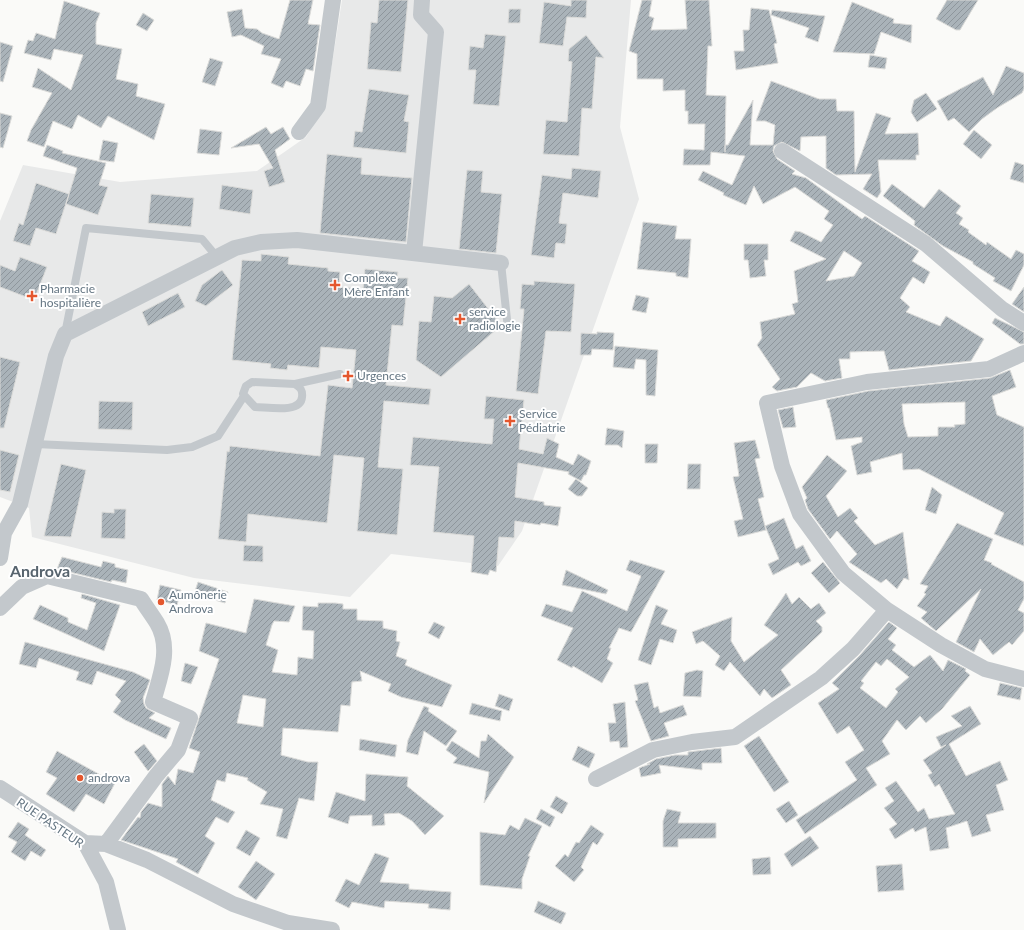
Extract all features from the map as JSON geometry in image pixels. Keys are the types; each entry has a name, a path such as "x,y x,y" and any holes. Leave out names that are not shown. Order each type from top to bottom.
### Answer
{"street":[{"path":"299,132 318,106 333,0"},
{"path":"414,253 436,32 421,15 422,0"},
{"path":"782,151 926,244 1002,309 1024,323"},
{"path":"0,558 4,533 20,504 56,356 65,334 235,248 261,242 297,240 501,263"},
{"path":"1024,353 989,369 867,382 767,403 782,466 800,514 843,573 888,610 941,645 985,669 1024,679"},
{"path":"0,608 22,587 47,576 141,599 158,624 164,644 164,667 153,702 190,718 178,750 106,844"},
{"path":"596,779 653,750 692,742 735,737 821,678 853,649 888,610"},
{"name":"RUE PASTEUR","path":"0,788 85,843 106,882 118,930"},
{"path":"85,843 106,844 147,860 233,904 288,924 332,930"}],"lane":[{"path":"65,334 86,228 202,239 217,257"},
{"path":"501,263 508,329"},
{"path":"35,444 167,450 192,447 218,436 244,396 246,386 252,382 295,384 340,374"},
{"path":"244,396 255,407 289,408 297,406 302,400 300,388 295,384"}],"shaded area":[{"path":"342,0 631,0 620,127 639,199 522,531 498,566 391,554 350,597 194,578 32,537 29,508 0,497 0,221 23,165 120,182 257,171 306,137 326,102"}],"building":[{"path":"290,0 313,0 308,24 320,25 313,71 306,69 300,86 286,81 283,88 271,83 281,59 261,54 264,46 241,35 232,37 227,12 242,9 245,28 257,29 262,33 279,39"},
{"path":"379,0 408,0 401,72 367,69 371,22 377,23"},
{"path":"571,0 587,0 586,18 567,17 563,46 539,43 544,2 571,6"},
{"path":"642,0 652,0 649,16 654,18 651,30 687,29 685,0 709,0 712,46 708,46 706,95 726,96 725,145 728,145 753,100 750,145 773,145 775,125 765,121 756,121 771,81 819,99 836,99 837,111 854,111 855,172 876,113 891,118 885,134 918,133 919,155 916,155 916,160 878,160 881,192 877,198 863,189 872,174 836,175 826,168 826,136 801,137 800,151 782,142 774,146 773,151 777,159 795,171 792,174 806,178 862,219 865,216 919,251 912,261 930,272 924,284 913,277 900,298 910,307 906,312 940,326 946,316 984,339 971,361 889,370 884,351 850,352 850,359 839,359 842,378 825,381 811,373 797,387 777,391 772,387 780,379 757,345 762,338 760,322 795,314 792,304 798,302 794,271 826,259 790,241 795,231 801,232 821,242 833,225 824,219 829,211 795,187 763,204 754,186 746,205 723,195 724,193 698,180 703,171 732,185 745,156 711,152 710,165 683,165 684,149 704,150 705,124 688,124 688,111 685,111 685,90 663,91 663,79 637,79 637,54 629,51","holes":["844,251 862,263 854,276 826,281"]},
{"path":"947,0 978,0 960,30 956,30 936,19"},
{"path":"64,1 100,13 96,23 96,44 122,49 116,79 138,84 136,96 165,104 154,140 108,116 101,128 78,115 72,129 53,121 44,147 27,141 31,130 52,93 32,87 38,68 71,90 83,55 54,49 51,60 24,53 28,40 33,41 36,33 55,39"},
{"path":"852,2 894,19 893,23 912,25 911,43 881,32 874,54 833,52"},
{"path":"751,8 769,10 777,43 774,44 778,63 736,70 734,51 744,51 743,30 749,30"},
{"path":"509,9 521,9 520,23 508,23"},
{"path":"772,10 825,16 818,42 805,37 809,28 771,15"},
{"path":"143,13 154,20 147,31 136,25"},
{"path":"485,34 506,36 499,106 473,104 476,70 468,70 470,46 483,48"},
{"path":"586,35 604,58 596,57 592,109 582,108 579,156 543,154 546,120 567,122 572,62 568,61 569,49"},
{"path":"0,42 13,46 3,82 0,81"},
{"path":"870,55 887,58 885,69 868,67"},
{"path":"210,58 223,62 215,86 202,82"},
{"path":"1006,66 1024,73 1024,89 1022,93 982,119 969,132 954,118 948,121 937,101 983,77 993,95"},
{"path":"369,89 409,95 404,121 409,122 406,153 353,147 355,131 362,132"},
{"path":"926,93 937,109 917,122 911,112 914,100"},
{"path":"0,113 12,116 3,148 0,147"},
{"path":"266,127 271,134 283,127 290,139 275,150 285,182 269,187 264,171 273,168 259,144 231,148"},
{"path":"200,129 222,132 219,155 197,153"},
{"path":"974,130 992,145 981,159 963,144"},
{"path":"103,140 118,143 114,162 99,160"},
{"path":"47,145 63,151 62,153 106,163 99,185 108,187 98,215 66,204 77,168 43,156"},
{"path":"327,154 362,158 361,174 412,178 406,242 320,233"},
{"path":"1015,162 1024,165 1024,183 1010,179"},
{"path":"572,168 601,171 598,198 563,193 559,223 567,224 565,244 556,243 554,258 531,255 542,175 571,179"},
{"path":"467,170 483,171 481,192 502,194 496,253 459,249"},
{"path":"36,183 69,194 56,234 36,228 30,246 13,241 19,223 23,225"},
{"path":"892,184 924,208 939,189 961,206 956,213 963,218 959,224 969,230 968,232 986,245 987,242 1011,259 1016,250 1024,254 1024,265 1011,291 993,281 995,278 973,264 973,262 943,246 914,225 915,221 883,196"},
{"path":"222,185 253,190 250,214 219,209"},
{"path":"151,194 194,198 191,227 148,223"},
{"path":"643,222 677,226 675,239 691,239 688,278 676,276 676,273 637,269"},
{"path":"744,244 768,244 768,260 764,260 766,276 750,278 748,260 744,260"},
{"path":"261,254 289,257 288,264 328,268 328,271 340,272 339,287 363,289 365,269 398,272 397,278 408,278 403,326 392,325 386,385 431,389 429,405 384,401 378,467 403,469 397,535 357,531 364,458 334,455 327,523 248,514 246,542 218,539 227,451 229,452 230,446 320,456 328,385 352,388 356,350 321,347 319,368 288,365 287,370 270,368 271,364 232,360 242,260 261,261"},
{"path":"20,257 47,267 34,300 0,287 0,265 15,271"},
{"path":"222,270 233,285 206,306 195,301 202,285"},
{"path":"534,281 575,284 571,332 546,331 538,394 516,391 524,309 520,309 522,284 534,285"},
{"path":"469,284 497,320 497,329 441,377 416,360 419,321 431,322 434,296 452,298"},
{"path":"1024,287 1024,312 1012,304"},
{"path":"178,293 185,307 148,326 142,312"},
{"path":"636,295 649,298 646,313 632,310"},
{"path":"995,318 1024,332 1024,344 1020,344 992,323"},
{"path":"597,332 614,333 613,350 592,349 591,355 580,355 581,333 597,334"},
{"path":"615,346 658,350 655,396 646,395 646,360 636,359 634,369 613,367"},
{"path":"0,357 20,362 4,428 0,428"},
{"path":"1010,370 1016,387 992,396 997,415 1024,427 1024,546 994,534 1004,513 919,469 903,470 902,453 870,462 872,472 857,475 851,446 862,442 862,437 836,440 826,400 868,391 990,378","holes":["965,402 965,424 954,425 955,427 938,427 938,436 908,437 904,424 902,404"]},
{"path":"486,396 524,400 519,449 543,454 547,438 559,444 556,457 573,465 578,454 591,461 586,475 584,475 581,481 568,474 569,472 518,463 515,497 544,502 544,505 561,507 558,526 515,521 514,538 499,537 496,572 490,570 488,575 471,572 474,536 433,532 439,467 410,465 413,437 492,444 494,419 484,419"},
{"path":"99,401 133,402 132,430 98,429"},
{"path":"793,407 796,427 783,428 778,410"},
{"path":"607,428 624,431 622,448 618,445 605,445"},
{"path":"755,440 760,458 755,459 764,497 758,499 766,530 738,537 734,521 743,519 733,477 739,476 734,443"},
{"path":"645,444 658,444 657,463 645,463"},
{"path":"0,450 19,455 10,492 0,490"},
{"path":"827,455 847,471 826,496 838,517 850,508 858,518 854,521 875,545 903,532 909,580 904,578 897,589 886,579 881,583 849,562 857,554 837,531 830,539 808,509 805,500 807,498 802,487"},
{"path":"61,464 86,470 71,537 44,536"},
{"path":"688,464 701,464 700,489 687,489"},
{"path":"576,479 588,488 582,496 577,496 568,489"},
{"path":"932,487 942,495 936,514 925,510"},
{"path":"114,509 126,509 125,539 101,538 102,512 114,513"},
{"path":"784,518 796,549 803,545 811,561 801,566 798,562 773,575 768,564 779,559 765,526"},
{"path":"957,523 993,539 984,560 992,563 991,564 1024,582 1024,599 1018,610 1024,613 1024,631 1012,645 1009,642 993,655 980,639 974,652 956,642 981,589 936,631 921,618 927,612 917,606 926,594 924,593 928,586 920,584"},
{"path":"244,545 263,546 263,562 243,561"},
{"path":"62,557 101,567 103,561 115,564 115,567 128,570 126,583 112,580 111,582 57,569"},
{"path":"630,560 665,571 631,632 619,628 609,648 611,648 607,659 613,663 602,683 573,666 572,668 557,660 573,628 541,616 546,604 572,612 582,591 627,611 641,576 626,570"},
{"path":"823,562 840,583 829,593 811,573"},
{"path":"566,570 608,590 606,594 562,585"},
{"path":"198,582 228,592 225,603 194,594"},
{"path":"160,585 181,590 177,605 157,600"},
{"path":"786,593 792,604 799,597 811,609 819,603 826,613 816,621 822,627 822,632 781,670 791,685 772,698 764,689 760,696 730,662 724,671 715,665 720,656 703,641 696,644 692,632 732,617 731,641 744,662 778,635 764,625"},
{"path":"82,594 120,605 104,651 33,619 40,605 68,618 68,622 87,630 96,603 81,598"},
{"path":"254,599 295,606 289,622 274,621 266,645 278,650 272,672 297,675 298,657 313,659 314,631 302,630 303,606 318,607 318,603 343,604 343,609 357,609 357,620 383,621 383,628 397,631 396,641 400,642 396,656 407,660 405,665 452,685 442,707 401,697 388,691 391,684 360,671 362,681 352,682 350,706 341,705 338,732 283,728 281,755 308,762 318,762 314,801 299,798 287,839 276,836 283,809 260,804 267,792 247,780 248,778 227,773 225,782 217,780 211,800 235,812 228,823 216,817 205,836 215,843 198,874 176,862 178,859 121,840 138,817 140,818 141,812 148,803 162,807 162,784 168,776 175,785 178,769 193,773 200,752 189,748 219,659 199,651 206,623 246,633","holes":["243,695 266,699 263,727 237,723"]},
{"path":"656,605 668,610 661,624 677,630 673,643 660,639 651,665 638,660"},
{"path":"434,622 445,627 439,639 428,633"},
{"path":"889,622 897,628 888,639 896,645 892,650 914,667 930,655 943,671 948,660 966,669 965,671 970,675 942,709 926,723 920,716 906,730 897,720 882,741 890,754 866,768 877,785 805,834 796,820 857,780 845,762 864,750 849,726 837,734 818,703 839,689 832,683 860,655","holes":["887,659 909,677 895,689 898,692 886,708 860,688 864,683 861,681 876,662 881,666"]},
{"path":"25,642 133,672 150,680 143,698 144,704 146,708 155,713 149,718 171,728 166,739 125,720 113,712 121,701 115,695 126,681 97,671 92,685 76,680 79,672 39,658 36,668 19,664"},
{"path":"185,663 198,667 191,684 181,681"},
{"path":"697,670 703,671 701,697 683,696 685,673"},
{"path":"648,682 654,708 658,706 660,713 683,705 687,715 664,723 669,736 651,741 635,701 638,700 634,685"},
{"path":"1000,683 1022,688 1020,700 997,695"},
{"path":"499,694 513,699 509,711 495,706"},
{"path":"625,702 628,747 620,748 619,741 610,742 608,723 616,723 613,704"},
{"path":"472,703 502,711 500,721 469,714"},
{"path":"424,706 429,708 428,711 457,731 446,746 424,731 418,755 406,752 408,740"},
{"path":"970,706 981,724 949,744 966,776 1000,761 1008,780 996,785 1004,810 986,815 991,831 972,837 967,821 946,828 949,848 930,851 926,827 915,832 913,828 895,839 889,829 897,824 884,808 894,801 885,788 896,781 918,812 924,808 929,819 955,814 939,784 935,787 928,775 932,773 923,760 946,745 941,747 936,737 962,726 951,716"},
{"path":"488,734 514,757 484,803 489,772 453,763 457,758 446,750 452,741 479,758 481,741 486,741"},
{"path":"759,736 789,782 774,792 744,746"},
{"path":"360,739 397,745 395,757 359,750"},
{"path":"144,744 157,761 148,771 134,752"},
{"path":"578,746 595,754 589,768 572,760"},
{"path":"721,748 722,763 702,763 702,770 659,765 661,773 641,777 639,768 650,764 647,764 656,759 675,755 688,755 688,752"},
{"name":"androva","path":"57,751 115,783 104,804 86,794 74,812 46,794 57,778 46,772"},
{"path":"366,774 408,777 407,786 444,816 425,835 412,821 399,813 384,814 385,825 372,826 372,815 350,816 348,824 328,817 336,792 365,801"},
{"path":"556,796 568,803 562,814 550,807"},
{"path":"789,801 798,815 786,823 776,809"},
{"path":"541,809 555,817 550,827 536,819"},
{"path":"667,809 681,812 678,823 716,823 716,838 678,839 678,847 663,847 663,821"},
{"path":"525,818 542,826 528,856 530,856 522,879 522,889 480,885 480,832 505,835 510,825 519,830"},
{"path":"18,822 29,829 25,835 46,850 41,857 31,851 25,861 11,852 17,842 8,837"},
{"path":"591,825 604,834 597,845 593,842 581,867 584,870 574,882 555,866 565,854 568,857 576,842 579,843"},
{"path":"246,830 260,838 250,856 236,848"},
{"path":"810,836 819,848 792,867 784,854"},
{"path":"375,853 389,858 380,882 409,884 409,889 451,892 450,910 428,908 429,904 385,901 384,908 352,902 349,908 335,901 346,879 359,885"},
{"path":"770,857 771,874 753,875 752,859"},
{"path":"256,861 275,874 256,900 238,887"},
{"path":"902,864 904,890 878,892 876,866"},
{"path":"538,901 566,913 561,924 534,912"}],"place":[{"name":"Complexe Mère Enfant","path":"335,285"},
{"name":"Pharmacie hospitalière","path":"32,296"},
{"name":"service radiologie","path":"460,319"},
{"name":"Urgences","path":"348,376"},
{"name":"Service Pédiatrie","path":"510,421"},
{"name":"Aumônerie Androva","path":"161,602"},
{"name":"androva","path":"80,778"}],"district":[{"name":"Androva","path":"40,571"}]}
